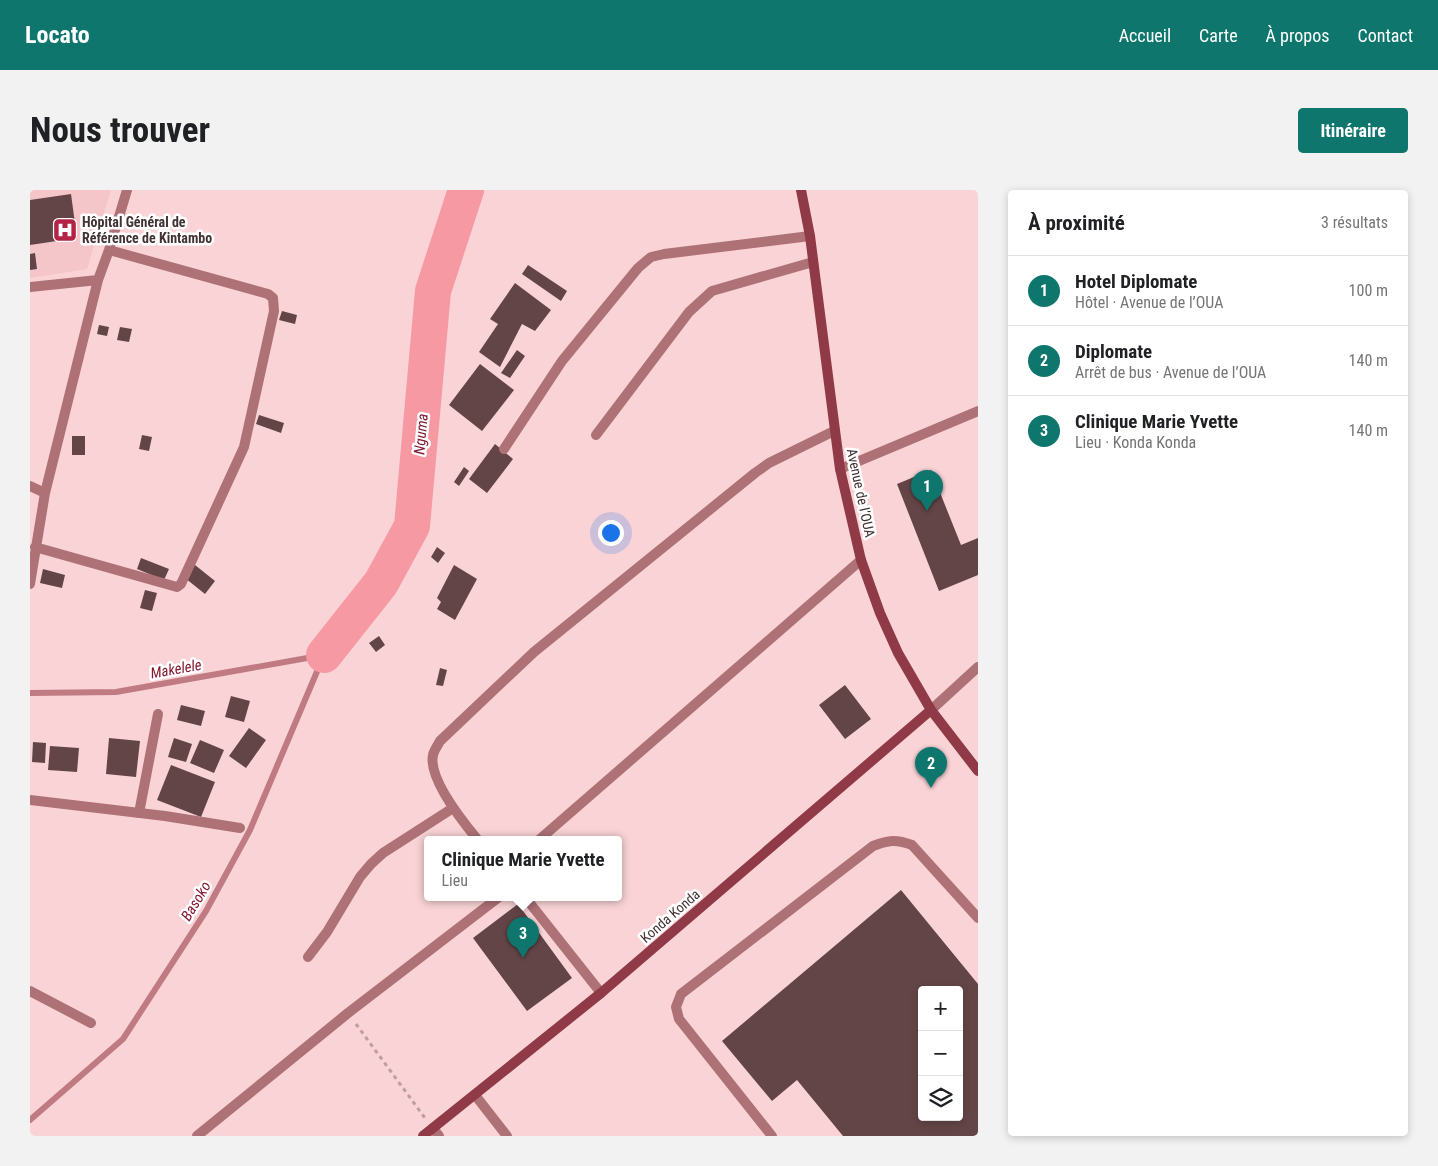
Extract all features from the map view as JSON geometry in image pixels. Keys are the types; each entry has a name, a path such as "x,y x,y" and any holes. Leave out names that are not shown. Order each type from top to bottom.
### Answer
{"street":[{"path":"30,584 45,493 98,280 127,190"},
{"name":"Avenue de l’OUA","path":"801,190 810,236 840,469 861,560 889,637 930,710 978,771"},
{"path":"504,449 567,354 638,268 651,257 810,236"},
{"path":"35,547 177,586 180,584 244,447 274,311 273,298 268,294 109,250"},
{"path":"596,436 689,312 712,291 813,262"},
{"path":"30,287 98,280"},
{"path":"840,469 978,412"},
{"path":"475,836 453,808 434,770 433,754 440,741 534,652 755,473 768,463 834,431"},
{"path":"30,486 45,493"},
{"path":"543,836 861,560"},
{"path":"930,710 978,667"},
{"name":"Konda Konda","path":"423,1136 436,1132 475,1095 601,993 930,710"},
{"path":"139,813 158,714"},
{"path":"30,800 139,813 240,828"},
{"path":"308,957 360,877 371,864 383,853 453,808"},
{"path":"772,1136 678,1019 676,1006 681,994 873,846 886,842 899,840 912,846 976,912"},
{"path":"197,1136 348,1013 494,901"},
{"path":"528,901 601,993"},
{"path":"30,991 91,1023"},
{"path":"475,1095 507,1136"}],"path":[{"path":"348,1013 436,1132"}],"shaded area":[{"name":"Hôpital Général de Référence de Kintambo","path":"30,190 111,190 87,269 30,278"}],"building":[{"path":"71,194 77,238 30,245 30,200"},
{"path":"35,253 37,269 30,270 30,254"},
{"path":"528,265 567,291 561,301 522,274"},
{"path":"515,283 551,310 535,331 522,324 500,367 479,352 498,324 490,319"},
{"path":"282,311 297,315 295,324 279,320"},
{"path":"99,325 109,327 107,336 97,334"},
{"path":"120,327 132,329 129,342 117,340"},
{"path":"517,350 525,356 510,378 501,373"},
{"path":"480,364 514,390 482,431 449,405"},
{"path":"259,415 284,423 281,433 256,424"},
{"path":"142,435 152,437 149,451 139,449"},
{"path":"72,436 85,436 85,455 72,455"},
{"path":"495,444 513,459 487,493 469,479"},
{"path":"464,467 469,471 459,486 454,482"},
{"path":"931,470 961,545 978,538 978,575 939,591 897,484"},
{"path":"437,547 445,553 438,563 431,557"},
{"path":"141,558 169,569 164,580 137,569"},
{"path":"195,565 215,581 205,594 185,578"},
{"path":"454,565 477,579 455,620 437,609 441,602 437,598"},
{"path":"43,569 65,575 62,588 40,583"},
{"path":"145,590 157,593 152,611 140,608"},
{"path":"379,636 385,645 376,652 369,643"},
{"path":"440,668 447,670 443,686 436,685"},
{"path":"845,685 871,719 845,739 819,705"},
{"path":"231,696 250,701 244,722 225,717"},
{"path":"181,705 205,711 201,726 177,720"},
{"path":"249,728 266,740 246,768 229,756"},
{"path":"109,738 140,741 136,777 106,774"},
{"path":"174,738 192,744 186,762 168,757"},
{"path":"200,740 224,750 214,773 190,763"},
{"path":"33,742 46,743 45,763 32,762"},
{"path":"50,746 79,748 77,772 48,770"},
{"path":"171,765 215,782 201,817 157,800"},
{"path":"901,890 978,984 978,1136 843,1136 797,1080 772,1101 722,1041"},
{"path":"518,904 572,978 527,1011 473,938"}],"waterway":[{"name":"Nguma","path":"324,655 381,583 412,526 433,291 466,190"},
{"name":"Makelele","path":"30,693 116,692 324,655"},
{"name":"Basoko","path":"30,1120 123,1039 206,911 250,830 324,655"}],"place":[{"name":"Hôpital Général de Référence de Kintambo","path":"65,230"},
{"name":"Hotel Diplomate","path":"927,511"},
{"name":"Diplomate","path":"931,788"},
{"name":"Clinique Marie Yvette","path":"523,958"}]}
